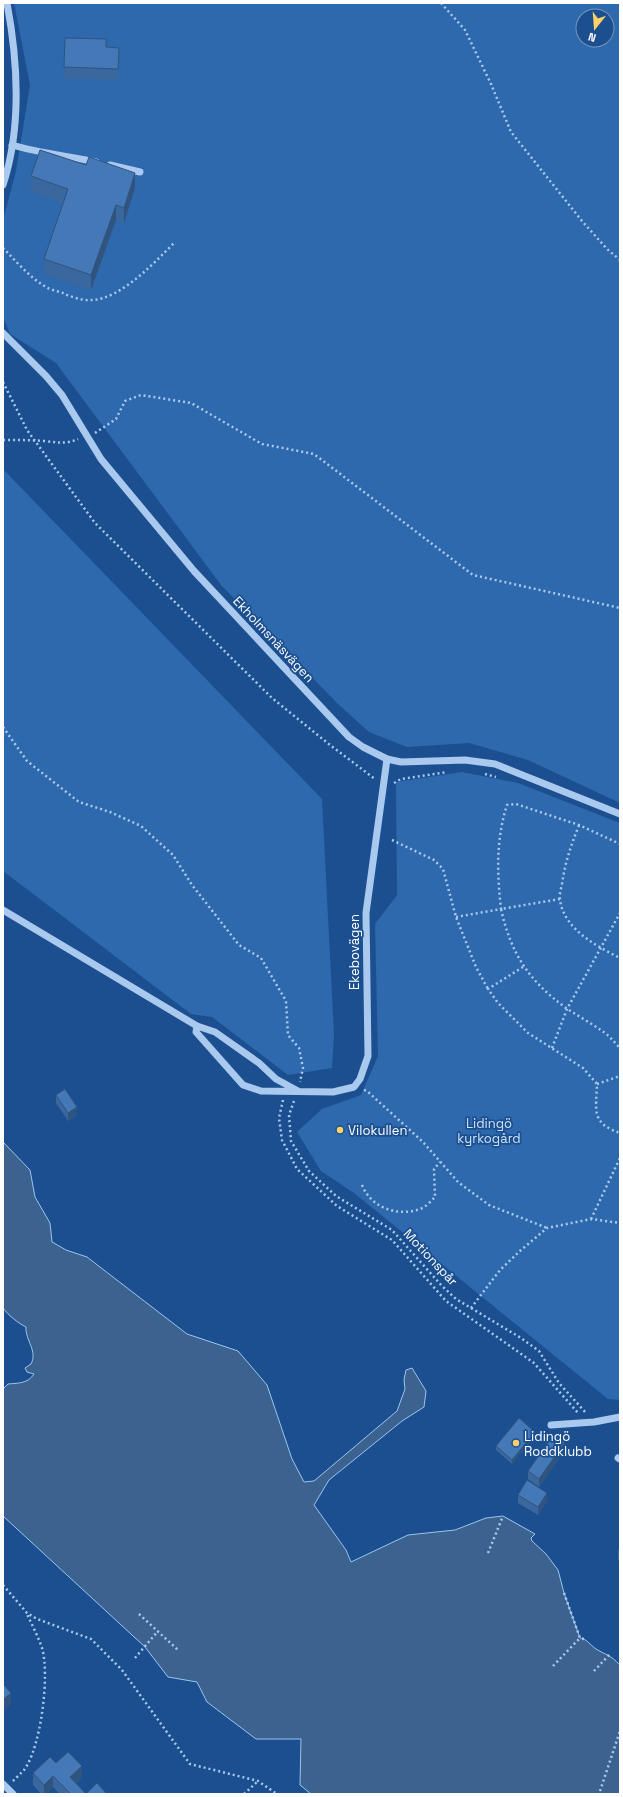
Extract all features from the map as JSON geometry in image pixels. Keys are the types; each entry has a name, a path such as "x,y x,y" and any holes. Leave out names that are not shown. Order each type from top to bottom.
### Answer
{"street":[{"path":"3,185 12,145 16,93 10,19 7,3"},
{"path":"12,145 35,152 60,154 140,172"},
{"name":"Ekholmsnäsvägen","path":"3,333 46,376 62,395 101,459 194,571 349,737 363,747 387,759 414,763 465,760 495,764 620,814"},
{"name":"Ekebovägen","path":"354,1087 360,1079 368,1056 366,913 387,759"},
{"path":"3,910 197,1026 215,1032 259,1063 276,1079 298,1091"},
{"path":"197,1026 196,1032 243,1085 260,1091 288,1092 333,1092 354,1087"},
{"path":"551,1425 620,1418"},
{"path":"5,1788 13,1794"}],"path":[{"path":"441,3 465,30 491,84 511,132 582,221 607,249 620,260"},
{"path":"3,248 30,276 46,288 72,297 92,300 111,295 135,280 150,268 175,242"},
{"path":"3,382 27,430 94,524 272,698 330,745 383,785"},
{"path":"3,440 35,440 58,443 71,442 91,435 116,419 125,401 141,395 191,403 262,444 314,454 473,574 620,608"},
{"name":"Motionspår","path":"3,727 27,761 79,802 110,812 141,826 173,855 192,885 239,945 261,958 286,1001 288,1035 299,1048 304,1068 298,1091 289,1115 291,1141 309,1171 336,1196 392,1230 442,1286 456,1298 521,1338 539,1352 559,1383 591,1422"},
{"path":"391,786 396,780 454,771"},
{"path":"480,773 501,778"},
{"path":"620,844 579,825 516,804 507,805 502,821 498,853 498,882 501,909 506,929 523,967 536,983 567,1009 603,1032 620,1048"},
{"path":"579,825 565,861 560,899 567,918 580,934 600,948 620,958"},
{"path":"392,840 434,860 443,869 456,917 476,967 498,1003 528,1033 583,1068 597,1084 596,1113 598,1120 608,1129 620,1133"},
{"path":"456,917 560,899"},
{"path":"552,1048 567,1009 620,913"},
{"path":"488,988 523,967"},
{"path":"597,1084 620,1076"},
{"path":"354,1087 367,1091 424,1142 458,1182 489,1204 547,1228"},
{"path":"288,1092 282,1102 279,1118 282,1140 297,1169 337,1206 392,1240 446,1301 534,1364 591,1422"},
{"path":"592,1219 620,1158"},
{"path":"362,1185 366,1196 390,1211 408,1212 422,1208 435,1197 434,1169 440,1162"},
{"path":"471,1308 500,1270 547,1228 592,1219 620,1223"},
{"path":"488,1553 503,1516"},
{"path":"3,1585 27,1613 42,1648 46,1670 44,1705 33,1749 24,1770 5,1788"},
{"path":"564,1593 580,1638"},
{"path":"27,1613 37,1619 91,1639 122,1670 190,1764 258,1781 278,1794"},
{"path":"139,1614 178,1650"},
{"path":"135,1658 158,1631"},
{"path":"580,1638 584,1639"},
{"path":"553,1666 580,1638"},
{"path":"594,1671 610,1654"},
{"path":"600,1791 620,1731"},
{"path":"244,1794 258,1781"}],"green space":[{"path":"14,3 620,3 620,803 528,760 469,743 407,747 369,732 338,704 221,585 56,363 10,334 3,317 3,220 16,171 30,85"},
{"path":"3,469 322,799 334,1034 332,1068 288,1075 212,1017 191,1014 3,871"},
{"name":"Lidingö kyrkogård","path":"462,772 518,783 620,823 620,1400 608,1399 354,1193 321,1171 297,1132 322,1109 361,1095 378,1056 375,924 397,895 396,782"}],"shaded area":[{"path":"3,1142 30,1170 35,1197 50,1223 52,1242 66,1250 87,1257 187,1334 238,1351 267,1385 292,1459 304,1482 314,1481 397,1411 405,1389 404,1380 406,1370 412,1368 426,1391 424,1407 402,1421 329,1480 314,1505 346,1550 351,1562 408,1535 455,1530 486,1518 503,1516 535,1534 531,1538 532,1541 546,1554 558,1570 564,1593 580,1638 611,1657 620,1665 620,1794 311,1794 300,1785 301,1739 256,1739 207,1702 197,1682 168,1677 145,1647 3,1516 3,1389 8,1384 29,1380 34,1374 27,1372 25,1368 31,1364 33,1359 26,1327 14,1319 3,1308"}],"building":[{"path":"65,38 106,39 106,47 119,48 118,69 64,67"},
{"path":"40,150 86,165 89,157 135,173 124,208 116,205 91,275 44,259 68,189 31,176"},
{"path":"65,1089 77,1107 68,1113 56,1095"},
{"name":"Lidingö Roddklubb","path":"519,1418 535,1432 512,1460 496,1446"},
{"path":"554,1434 565,1442 539,1479 528,1471"},
{"path":"527,1480 547,1493 538,1507 518,1495"},
{"path":"3,1684 11,1693 3,1700"},
{"path":"68,1752 82,1766 70,1777 86,1794 71,1794 53,1776 44,1785 33,1773 50,1757 56,1763"},
{"path":"97,1783 107,1794 86,1794"}],"place":[{"name":"Vilokullen","path":"340,1130"},
{"name":"Lidingö Roddklubb","path":"516,1443"}]}
